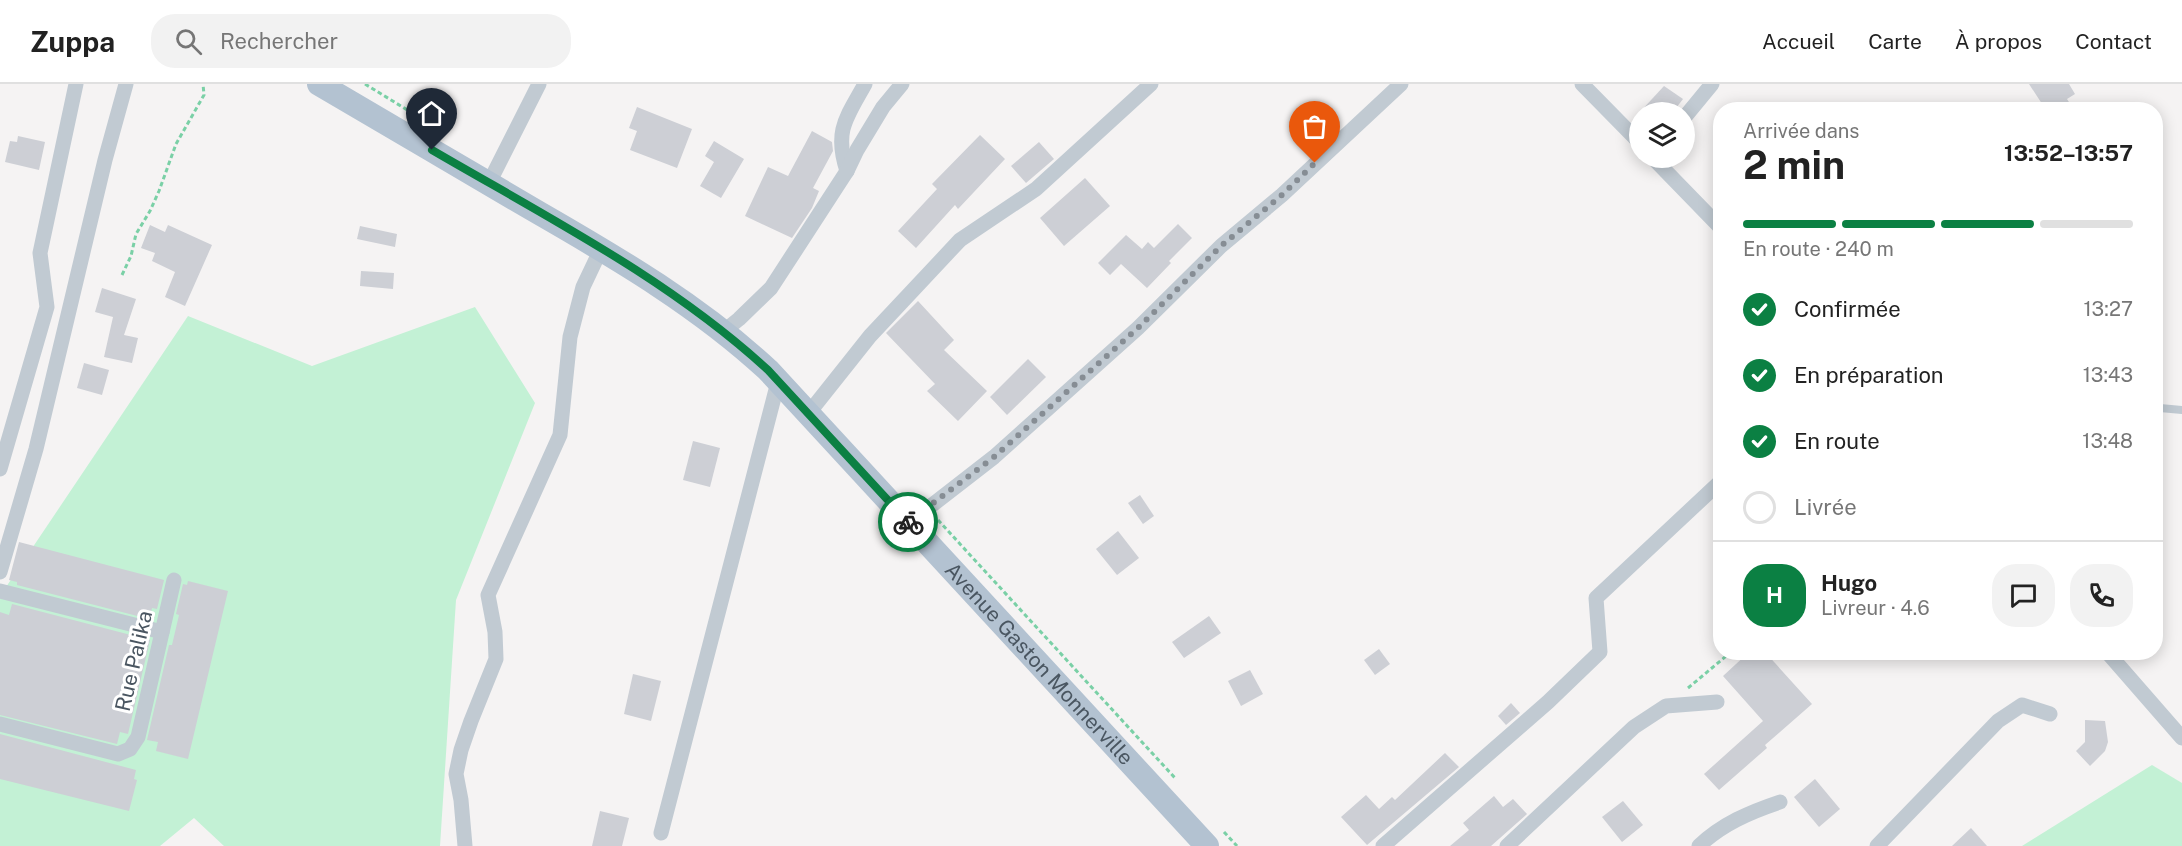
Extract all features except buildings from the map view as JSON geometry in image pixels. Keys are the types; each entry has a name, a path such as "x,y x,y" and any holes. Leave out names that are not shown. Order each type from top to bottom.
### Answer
{"main road":[{"name":"Avenue Gaston Monnerville","path":"319,84 601,249 681,301 746,350 1208,846"}],"street":[{"path":"0,469 48,307 40,253 76,84"},
{"path":"0,572 36,449 105,160 126,84"},
{"path":"489,183 539,84"},
{"path":"847,171 841,152 844,122 865,84"},
{"path":"723,332 771,288 847,171 883,107 902,84"},
{"path":"808,414 870,336 960,240 1036,189 1151,84"},
{"path":"909,523 994,457 1138,328 1221,246 1282,195 1401,84"},
{"path":"1582,84 1629,132"},
{"path":"1695,105 1712,84"},
{"path":"1663,168 1713,220"},
{"path":"465,846 456,774 471,721 496,659 495,632 488,595 560,435 570,337 584,287 601,249"},
{"path":"661,833 778,382"},
{"path":"1383,846 1548,702 1600,652 1596,598 1713,489"},
{"name":"Rue Palika","path":"0,724 118,754 130,749 138,738 174,580"},
{"path":"0,591 162,632"},
{"path":"2115,660 2182,738"},
{"path":"1507,846 1634,727 1666,706 1717,702"},
{"path":"1877,846 1998,721 2022,705 2050,714"},
{"path":"1699,846 1711,834 1748,813 1780,802"}],"lane":[{"path":"2163,408 2182,410"}],"path":[{"path":"122,275 131,256 136,234 155,201 176,144 204,95 203,84"},
{"path":"1666,706 1721,660"}],"green space":[{"path":"475,307 535,403 456,600 440,846 224,846 194,818 160,846 0,846 0,596 188,316 312,366"},
{"path":"2152,765 2182,783 2182,846 2022,846"}],"way so far":[{"path":"908,522 994,457 1138,328 1221,246 1282,195 1315,163"}],"route":[{"path":"432,150 601,249 681,301 746,350 768,370 908,522"}]}
